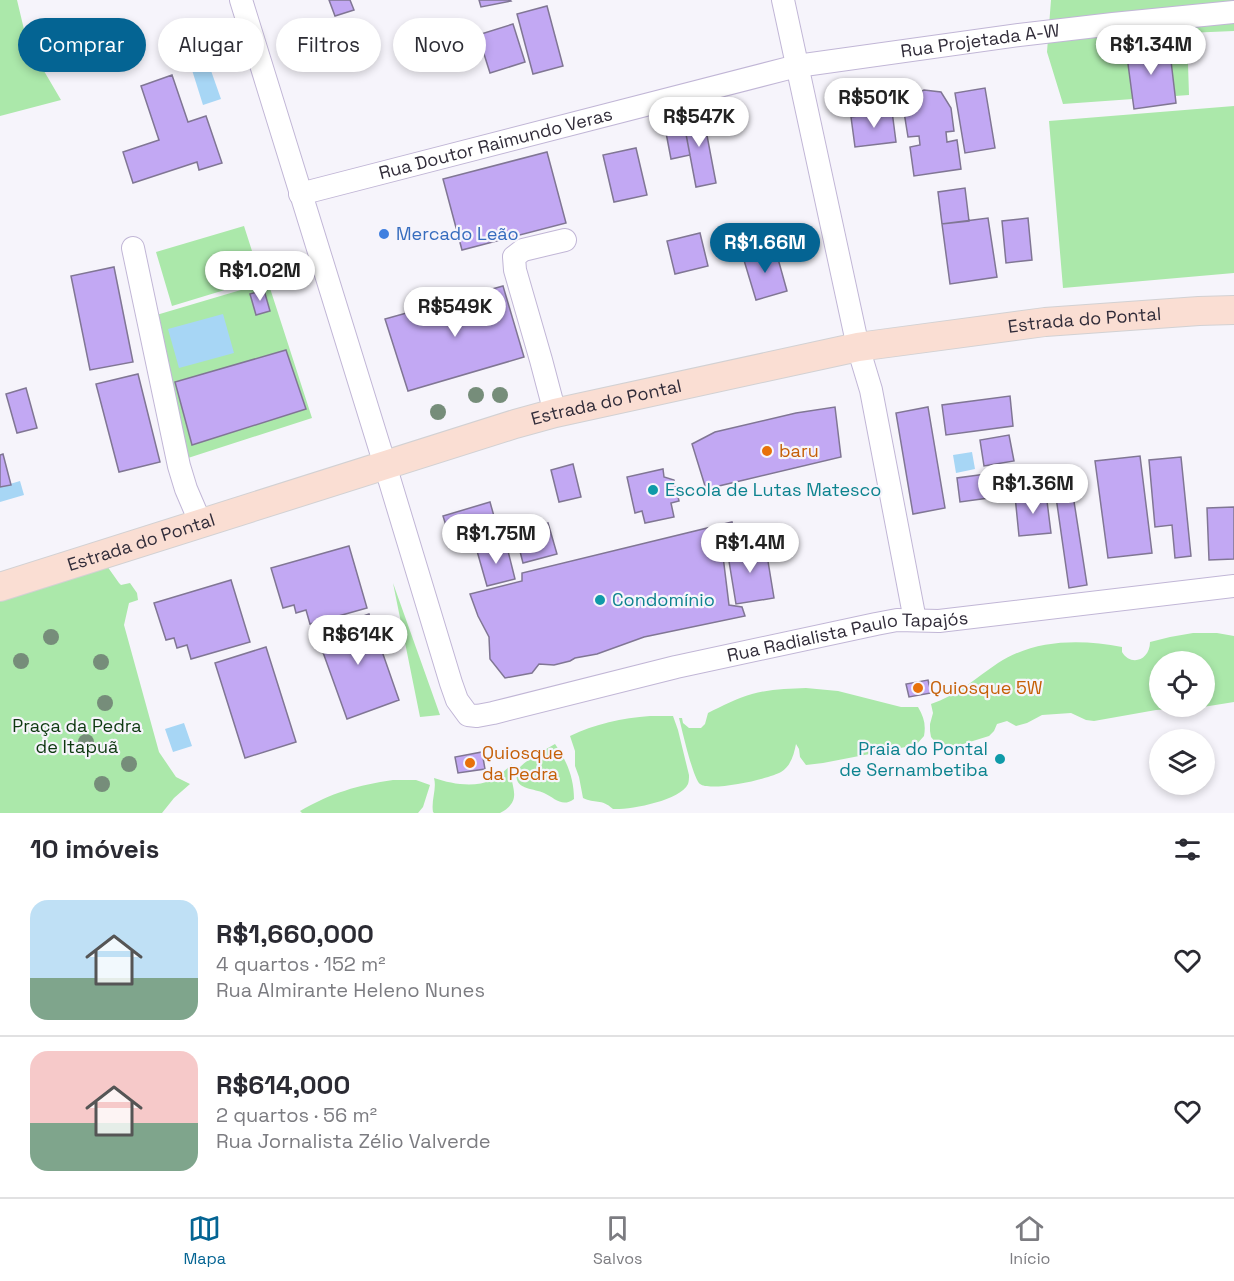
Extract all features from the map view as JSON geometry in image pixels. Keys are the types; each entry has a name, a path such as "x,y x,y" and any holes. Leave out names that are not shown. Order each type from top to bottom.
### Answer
{"main road":[{"name":"Estrada do Pontal","path":"0,587 555,413 858,347 1045,322 1234,310"}],"street":[{"path":"241,0 385,465"},
{"path":"783,0 858,347 871,390 915,621"},
{"name":"Rua Projetada A-W","path":"797,66 1031,33 1234,12"},
{"name":"Rua Doutor Raimundo Veras","path":"300,194 797,66"},
{"path":"555,413 515,270 514,257 523,250 565,240"},
{"path":"133,248 179,466 201,524"},
{"name":"Rua Radialista Paulo Tapajós","path":"385,465 451,683 457,700 468,715 493,713 676,667 897,620 939,621 1234,586"}],"green space":[{"path":"0,0 17,0 21,18 18,18 18,72 45,72 61,100 0,116"},
{"path":"1051,0 1234,0 1234,31 1187,33 1189,95 1063,104 1047,52"},
{"path":"1234,106 1234,273 1063,288 1049,121"},
{"path":"244,226 261,279 172,306 156,252"},
{"path":"268,282 312,418 188,458 153,316"},
{"name":"Praça da Pedra de Itapuã","path":"107,566 121,585 130,583 137,593 138,600 129,603 124,625 159,752 176,777 190,784 162,813 0,813 0,597"},
{"path":"393,583 440,715 420,717"},
{"path":"1193,633 1234,636 1234,702 1215,705 1215,651 1149,651 1149,711 1094,721 1071,713 1042,715 1016,726 1007,721 997,724 989,736 960,745 943,746 937,744 931,737 930,724 933,713 931,704 957,691 1012,655 1043,645 1075,642 1122,647 1122,652 1126,657 1135,660 1144,657 1150,642"},
{"path":"806,688 838,691 901,707 918,707 924,721 924,736 916,745 806,765 800,757 796,744 790,763 774,775 727,786 700,784 691,764 679,718 682,718 683,723 689,728 701,728 705,724 708,713 730,702 765,691"},
{"path":"650,716 673,716 689,775 688,784 683,790 665,800 620,809 613,809 605,803 583,798 575,766 575,751 570,736 609,722"},
{"path":"555,744 566,763 573,784 574,799 566,803 521,785 517,778 519,768"},
{"path":"512,764 511,778 514,796 508,808 500,813 433,812 434,778 456,783 478,784 495,779"},
{"path":"393,780 416,780 430,785 423,807 418,813 302,813 300,811 345,791"}],"water":[{"path":"193,72 211,72 221,99 203,105"},
{"path":"223,314 234,353 179,368 168,329"},
{"path":"972,452 975,469 956,473 953,455"},
{"path":"20,481 24,495 0,502 0,487"},
{"path":"184,723 192,746 173,752 165,729"}],"building":[{"path":"329,0 350,0 354,10 335,16"},
{"path":"479,0 510,0 511,1 481,7"},
{"path":"547,6 563,66 533,74 517,14"},
{"path":"513,24 525,62 490,73 486,60 486,32"},
{"path":"1169,44 1176,103 1134,109 1126,49"},
{"path":"172,75 188,122 206,116 222,163 199,170 197,162 133,183 123,152 159,140 141,86"},
{"path":"985,88 995,148 965,153 955,93"},
{"path":"924,90 941,92 951,108 954,131 946,132 947,142 957,140 961,169 914,176 910,147 920,145 919,136 908,137 904,112 909,97"},
{"path":"702,109 716,183 696,187 682,113"},
{"path":"892,111 896,142 855,147 851,117"},
{"path":"682,113 690,155 671,159 663,117"},
{"path":"636,148 647,195 614,202 603,155"},
{"path":"547,152 566,223 462,250 443,179"},
{"path":"965,188 969,221 942,224 938,192"},
{"path":"988,218 997,277 950,284 942,224"},
{"path":"1028,218 1032,260 1006,263 1002,221"},
{"path":"700,233 708,266 675,274 667,241"},
{"path":"775,248 787,291 756,300 743,257"},
{"path":"114,267 133,362 90,370 71,276"},
{"path":"503,286 524,357 408,391 385,319"},
{"path":"264,290 270,311 256,315 250,294"},
{"path":"286,350 306,409 192,445 175,382"},
{"path":"138,374 160,462 119,472 96,384"},
{"path":"26,388 37,428 17,433 6,394"},
{"path":"1010,396 1013,426 946,435 942,405"},
{"name":"baru","path":"835,407 841,457 706,489 692,444 715,432 796,413"},
{"path":"928,407 945,508 913,514 896,413"},
{"path":"1009,435 1014,461 984,466 980,440"},
{"path":"3,454 11,485 0,487 0,455"},
{"path":"1140,456 1152,553 1108,558 1095,461"},
{"path":"1181,457 1191,556 1175,558 1172,525 1155,527 1149,460"},
{"path":"573,464 581,497 559,502 551,470"},
{"name":"Escola de Lutas Matesco","path":"663,469 664,477 674,480 679,501 671,503 674,517 645,523 642,511 635,513 627,477"},
{"path":"993,473 996,497 960,502 957,478"},
{"path":"1046,493 1051,533 1019,536 1015,496"},
{"path":"1073,495 1087,585 1069,588 1056,497"},
{"path":"490,502 499,534 453,548 443,516"},
{"path":"1234,507 1234,559 1209,560 1207,508"},
{"name":"Condomínio","path":"732,522 738,544 722,548 729,605 742,607 745,616 644,637 597,654 554,665 539,664 532,673 505,678 490,659 489,637 470,594 522,581 522,573"},
{"path":"548,523 557,554 523,563 515,532"},
{"path":"506,543 515,579 487,586 477,551"},
{"path":"765,543 774,598 736,604 727,549"},
{"path":"349,546 367,608 310,624 306,610 296,613 294,605 283,608 271,568"},
{"path":"231,580 250,642 191,659 187,645 177,648 174,638 166,640 154,603"},
{"path":"369,614 399,700 347,719 316,633"},
{"path":"266,647 296,742 245,758 215,663"},
{"name":"Quiosque 5W","path":"928,680 931,693 909,697 906,684"},
{"name":"Quiosque da Pedra","path":"482,752 485,769 458,773 455,757"}],"place":[{"name":"Mercado Leão","path":"384,234"},
{"name":"baru","path":"767,451"},
{"name":"Escola de Lutas Matesco","path":"653,490"},
{"name":"Condomínio","path":"600,600"},
{"name":"Quiosque 5W","path":"918,688"},
{"name":"Praia do Pontal de Sernambetiba","path":"1000,759"},
{"name":"Quiosque da Pedra","path":"470,763"}]}
